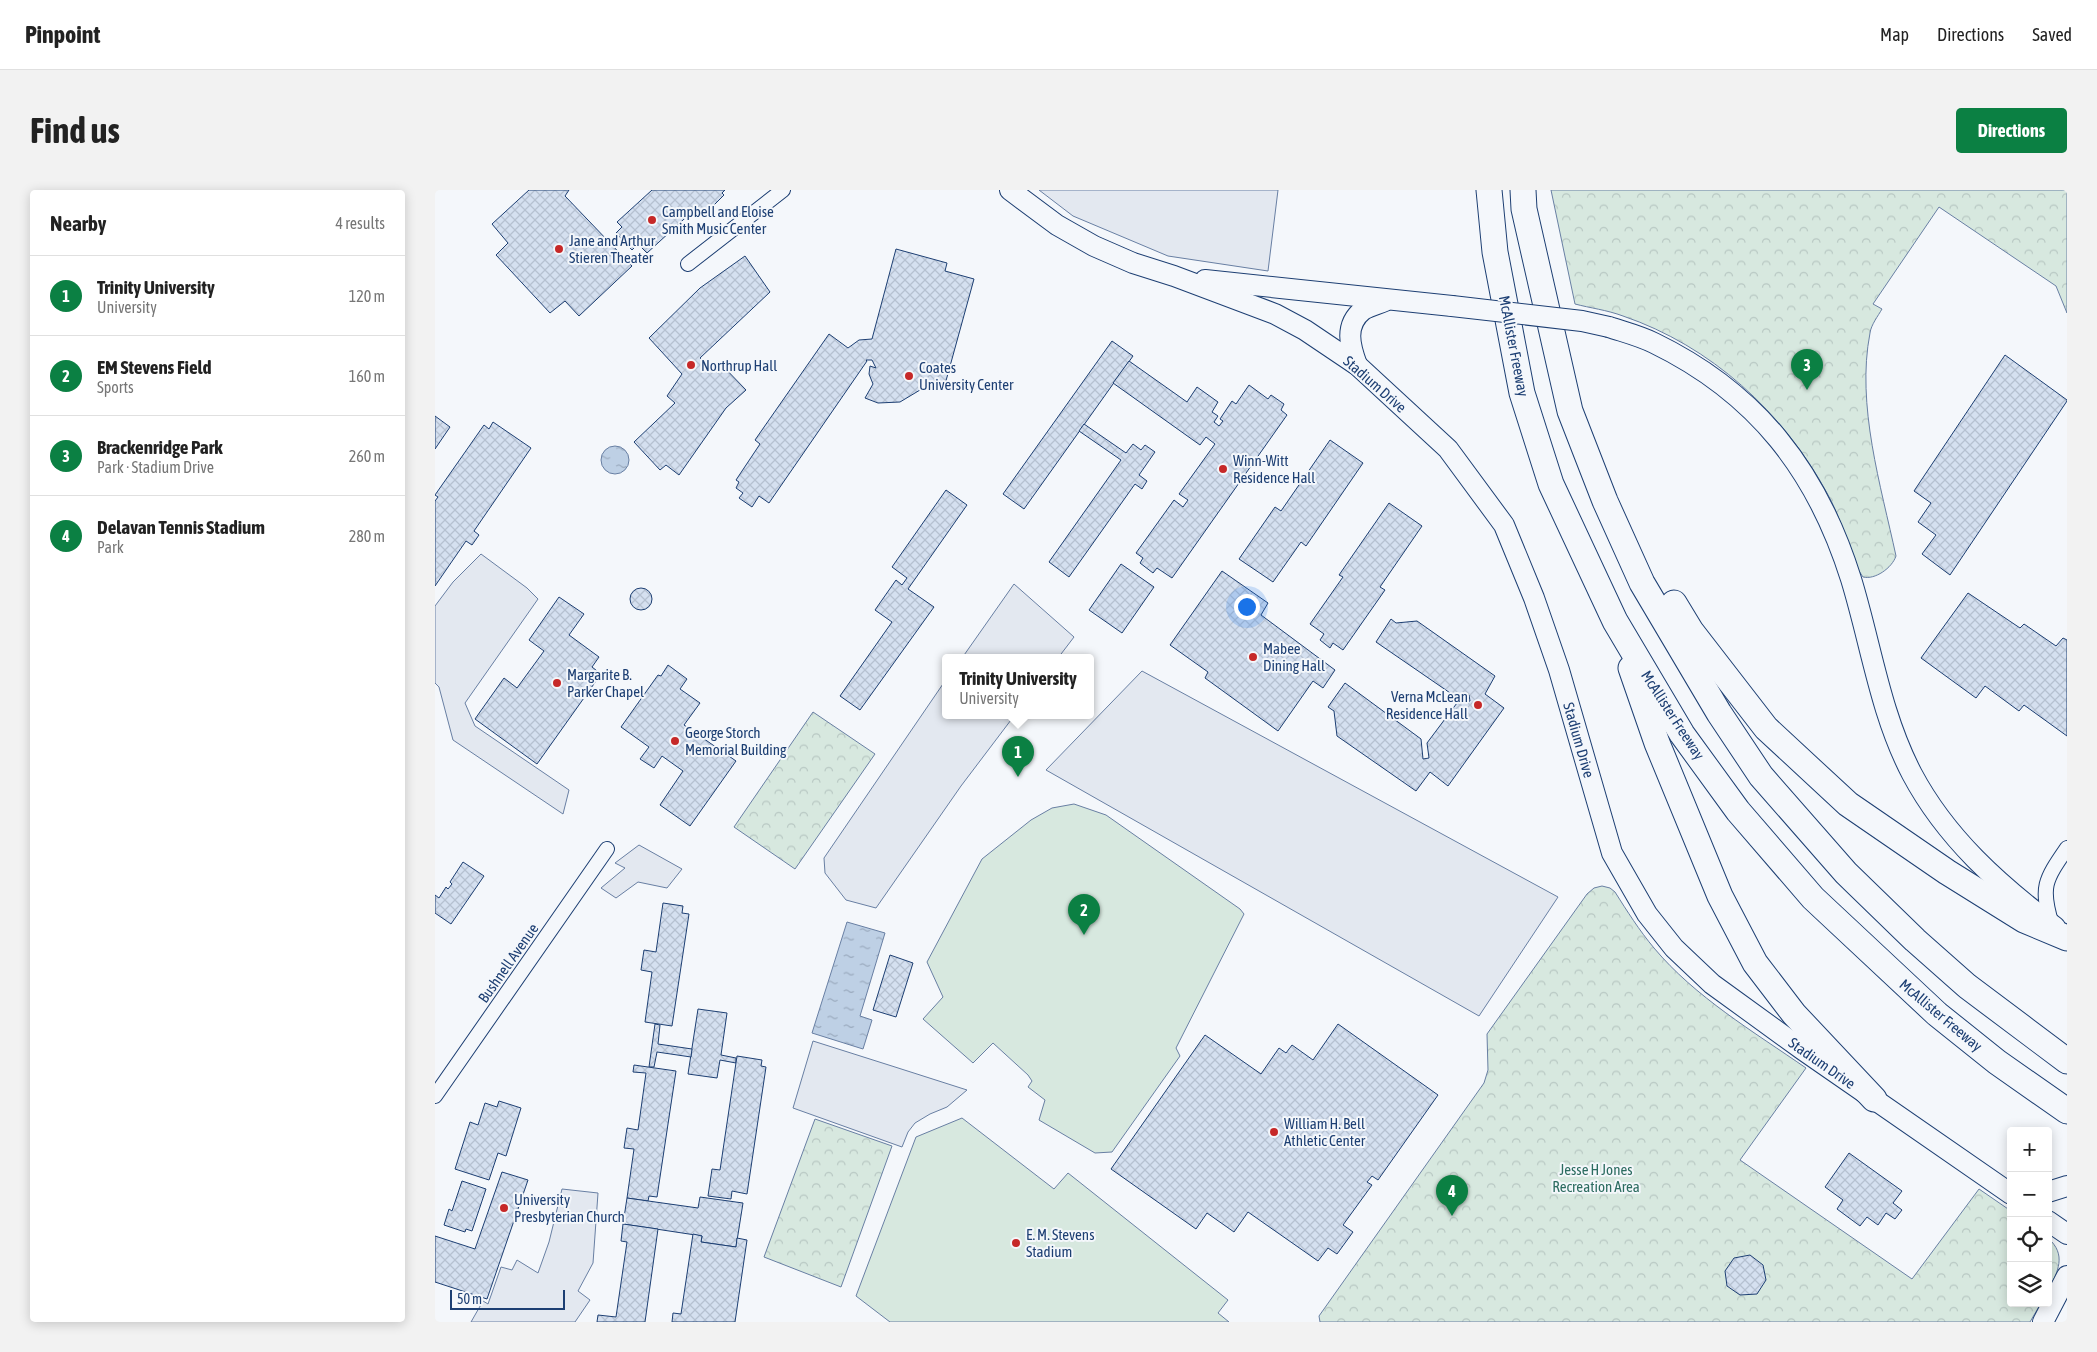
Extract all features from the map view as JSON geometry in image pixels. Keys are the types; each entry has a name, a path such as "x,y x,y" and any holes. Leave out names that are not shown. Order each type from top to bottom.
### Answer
{"highway":[{"name":"McAllister Freeway","path":"1489,190 1495,252 1522,393 1551,484 1615,621 1682,734 1738,810 1813,898 1937,1014 1997,1062 2067,1111"},
{"path":"1523,190 1524,208 1570,411 1605,501 1642,583 1719,713 1761,776 1846,873 1915,940 1967,986 2067,1060"},
{"path":"1570,411 1621,497 1655,571 1691,631 1766,728 1848,804 1947,872 2024,920 2062,933"},
{"path":"1615,621 1657,743 1720,896 1755,963 1793,1014 1874,1100"}],"main road":[{"name":"Stadium Drive","path":"1010,190 1057,225 1094,246 1133,263 1174,276 1275,314 1305,330 1357,365 1448,449 1504,525 1534,598 1559,670 1612,853 1647,914 1674,948 1711,984 1874,1100 2006,1189"},
{"name":"Stadium Drive","path":"1174,276 1582,321 1609,327 1652,342 1708,374 1745,402 1796,461 1815,493 1835,534 1851,579 1886,709 1899,746 1913,774 1940,819 1966,850 1994,878 2062,933"},
{"path":"1357,365 1350,346 1349,332 1353,321 1363,310 1387,300"},
{"path":"2052,1191 2067,1186"},
{"path":"2052,1224 2067,1234"},
{"path":"2043,1321 2067,1276"},
{"path":"2043,1321 2067,1298"}],"street":[{"path":"688,264 783,190"},
{"path":"2062,933 2045,903 2045,892 2052,870 2067,848"},
{"name":"Bushnell Avenue","path":"435,1096 607,849"}],"green space":[{"path":"1551,190 2067,190 2067,313 2056,286 1939,207 1873,304 1882,309 1870,333 1866,360 1868,417 1877,474 1896,556 1891,565 1883,572 1873,577 1863,577 1857,568 1832,502 1809,463 1789,435 1741,385 1715,364 1686,345 1655,329 1617,314 1575,304"},
{"path":"813,712 875,754 795,869 734,827"},
{"path":"1074,804 1106,815 1240,909 1244,914 1176,1048 1180,1056 1112,1152 1095,1153 1039,1120 1045,1100 1028,1087 1032,1081 1028,1075 993,1043 973,1063 923,1019 943,997 927,962 982,859 1031,820 1052,808"},
{"name":"Jesse H Jones Recreation Area","path":"1602,886 1610,888 1615,892 1654,948 1670,966 1706,998 1806,1068 1740,1160 1912,1279 1979,1189 2007,1208 2007,1307 2039,1307 2030,1322 1320,1322 1319,1316 1484,1083 1488,1070 1487,1034 1587,894 1594,888"},
{"name":"E. M. Stevens Stadium","path":"962,1118 1054,1189 1068,1173 1228,1300 1218,1313 1229,1322 890,1322 856,1296 916,1137"},
{"path":"815,1119 892,1146 841,1287 764,1257"},
{"path":"2052,1242 2059,1257 2052,1283"}],"shaded area":[{"path":"1039,190 1278,190 1268,271 1168,256 1073,216"},
{"path":"481,554 527,588 538,599 465,703 475,726 569,790 563,814 453,740 439,687 435,683 435,606 453,582"},
{"path":"1014,584 1074,637 1061,654 965,654"},
{"path":"1142,671 1558,897 1479,1016 1046,770"},
{"path":"942,685 942,719 1012,719 961,786 876,908 846,900 825,873 824,858"},
{"path":"639,845 682,869 667,888 638,882 616,898 601,888 625,868 615,863"},
{"path":"813,1041 967,1090 947,1107 915,1123 908,1132 902,1147 793,1108"},
{"path":"562,1189 598,1193 593,1263 578,1291 590,1300 575,1322 471,1322 483,1301 488,1304 501,1267 512,1270 517,1260 538,1273 549,1242"}],"water":[{"path":"615,446 625,450 629,460 625,470 615,474 605,470 601,460 605,450"},
{"path":"847,922 885,933 860,1016 872,1020 863,1049 812,1033"}],"building":[{"name":"Jane and Arthur Stieren Theater","path":"529,190 569,190 565,196 632,266 579,316 565,301 550,313 496,255 508,243 492,224"},
{"name":"Campbell and Eloise Smith Music Center","path":"652,190 725,190 722,193 724,195 702,217 695,209 647,253 638,244 632,250 616,233 622,227 617,222"},
{"name":"Coates University Center","path":"896,249 947,263 945,271 974,279 944,388 925,383 920,390 900,402 878,403 865,398 873,384 869,374 870,366 876,368 872,360 866,360 769,503 759,496 752,507 739,498 743,493 736,488 739,482 736,480 760,444 755,440 829,334 848,348 859,340 872,339"},
{"name":"Northrup Hall","path":"745,256 770,292 700,358 711,369 719,362 746,390 726,408 679,475 666,465 660,470 634,442 675,403 667,396 682,374 649,338 700,288"},
{"path":"1112,341 1133,356 1024,509 1003,494"},
{"path":"2005,355 2067,401 1950,575 1922,554 1936,535 1918,522 1931,503 1914,491"},
{"name":"Winn-Witt Residence Hall","path":"1129,361 1187,402 1197,387 1218,402 1212,412 1218,416 1214,422 1219,426 1223,421 1220,419 1232,401 1236,404 1249,385 1268,399 1271,395 1284,404 1281,410 1287,415 1172,578 1157,568 1153,573 1140,563 1143,558 1136,553 1174,500 1183,507 1188,500 1179,494 1215,444 1206,437 1200,445 1113,383"},
{"path":"435,416 450,427 435,449"},
{"path":"493,422 531,448 474,531 479,535 472,545 466,541 435,586 435,501 438,497 435,495 484,425 489,429"},
{"path":"1084,424 1126,453 1133,444 1141,450 1145,445 1155,452 1139,475 1147,481 1142,489 1135,484 1069,577 1049,562 1121,460 1079,431"},
{"path":"1330,440 1363,463 1306,546 1301,542 1273,582 1239,559 1275,507 1281,511"},
{"path":"946,490 967,505 908,589 934,607 860,710 840,696 892,622 875,610 896,580 902,585 907,578 892,567"},
{"path":"1389,503 1422,526 1380,587 1385,590 1343,650 1333,643 1330,648 1320,640 1324,634 1310,624 1343,577 1339,575"},
{"path":"1121,564 1154,587 1122,633 1089,610"},
{"name":"Mabee Dining Hall","path":"1222,571 1268,603 1261,615 1335,670 1323,688 1313,681 1278,731 1205,678 1208,672 1170,645"},
{"path":"641,588 649,591 652,599 649,607 641,610 633,607 630,599 633,591"},
{"path":"1968,593 2020,628 2024,624 2056,646 2063,638 2067,640 2067,736 2024,705 2019,711 1985,686 1976,698 1921,658"},
{"name":"Margarite B. Parker Chapel","path":"559,597 584,614 569,635 599,657 592,667 601,674 537,764 475,719 504,678 517,688 544,651 529,640"},
{"name":"Verna McLean Residence Hall","path":"1391,619 1396,623 1417,621 1495,676 1485,694 1504,708 1448,786 1430,772 1416,791 1337,736 1334,711 1328,707 1345,683 1421,739 1423,759 1429,758 1427,743 1457,703 1470,701 1469,695 1456,697 1376,642"},
{"name":"George Storch Memorial Building","path":"668,665 687,679 680,689 700,703 684,725 736,761 690,826 660,805 683,771 662,756 654,768 640,759 649,747 621,727 658,675 661,676"},
{"path":"463,862 484,876 451,924 435,913 435,895 439,898 446,887 448,889 452,884 450,882"},
{"path":"663,903 683,906 682,913 689,914 672,1026 645,1022 652,972 641,970 644,950 656,952"},
{"path":"890,955 913,963 896,1017 873,1010"},
{"path":"698,1009 727,1013 721,1055 736,1058 736,1063 720,1060 717,1078 688,1074"},
{"path":"655,1024 660,1025 658,1044 692,1049 691,1057 657,1052 654,1067 649,1067"},
{"name":"William H. Bell Athletic Center","path":"1338,1024 1438,1095 1378,1180 1372,1176 1367,1182 1372,1185 1343,1225 1353,1232 1337,1254 1328,1248 1318,1261 1248,1212 1234,1232 1207,1213 1196,1229 1111,1169 1205,1035 1261,1074 1279,1048 1286,1053 1292,1045 1313,1060"},
{"path":"737,1056 762,1060 761,1066 766,1067 747,1194 732,1191 731,1199 708,1196 712,1169 720,1170"},
{"path":"634,1065 676,1071 657,1197 649,1196 648,1201 627,1198 634,1149 624,1148 627,1128 638,1130 646,1073 633,1072"},
{"path":"499,1101 521,1108 506,1156 498,1153 489,1180 455,1169 470,1122 478,1125 485,1103 497,1107"},
{"path":"1849,1153 1902,1191 1893,1203 1902,1210 1895,1219 1886,1213 1878,1225 1867,1217 1860,1226 1837,1209 1843,1200 1825,1187"},
{"name":"University Presbyterian Church","path":"502,1172 528,1180 487,1299 435,1282 435,1236 475,1249"},
{"path":"462,1181 486,1189 472,1231 466,1229 465,1232 444,1225 449,1209 452,1211"},
{"path":"700,1197 743,1203 736,1247 701,1242 702,1236 623,1224 627,1198 698,1208"},
{"path":"623,1224 658,1229 645,1322 597,1322 598,1315 616,1317 627,1242 621,1241"},
{"path":"693,1234 702,1236 701,1242 736,1247 737,1238 747,1240 735,1322 672,1322 673,1313 681,1314"},
{"path":"1750,1255 1763,1265 1766,1280 1757,1294 1740,1295 1727,1286 1725,1271 1734,1258"}],"place":[{"name":"Campbell and Eloise Smith Music Center","path":"652,220"},
{"name":"Jane and Arthur Stieren Theater","path":"559,249"},
{"name":"Northrup Hall","path":"691,365"},
{"name":"Coates University Center","path":"909,376"},
{"name":"Brackenridge Park","path":"1807,390"},
{"name":"Winn-Witt Residence Hall","path":"1223,469"},
{"name":"Mabee Dining Hall","path":"1253,657"},
{"name":"Margarite B. Parker Chapel","path":"557,683"},
{"name":"Verna McLean Residence Hall","path":"1478,705"},
{"name":"George Storch Memorial Building","path":"675,741"},
{"name":"Trinity University","path":"1018,777"},
{"name":"EM Stevens Field","path":"1084,935"},
{"name":"William H. Bell Athletic Center","path":"1274,1132"},
{"name":"University Presbyterian Church","path":"504,1208"},
{"name":"Delavan Tennis Stadium","path":"1452,1216"},
{"name":"E. M. Stevens Stadium","path":"1016,1243"}]}
